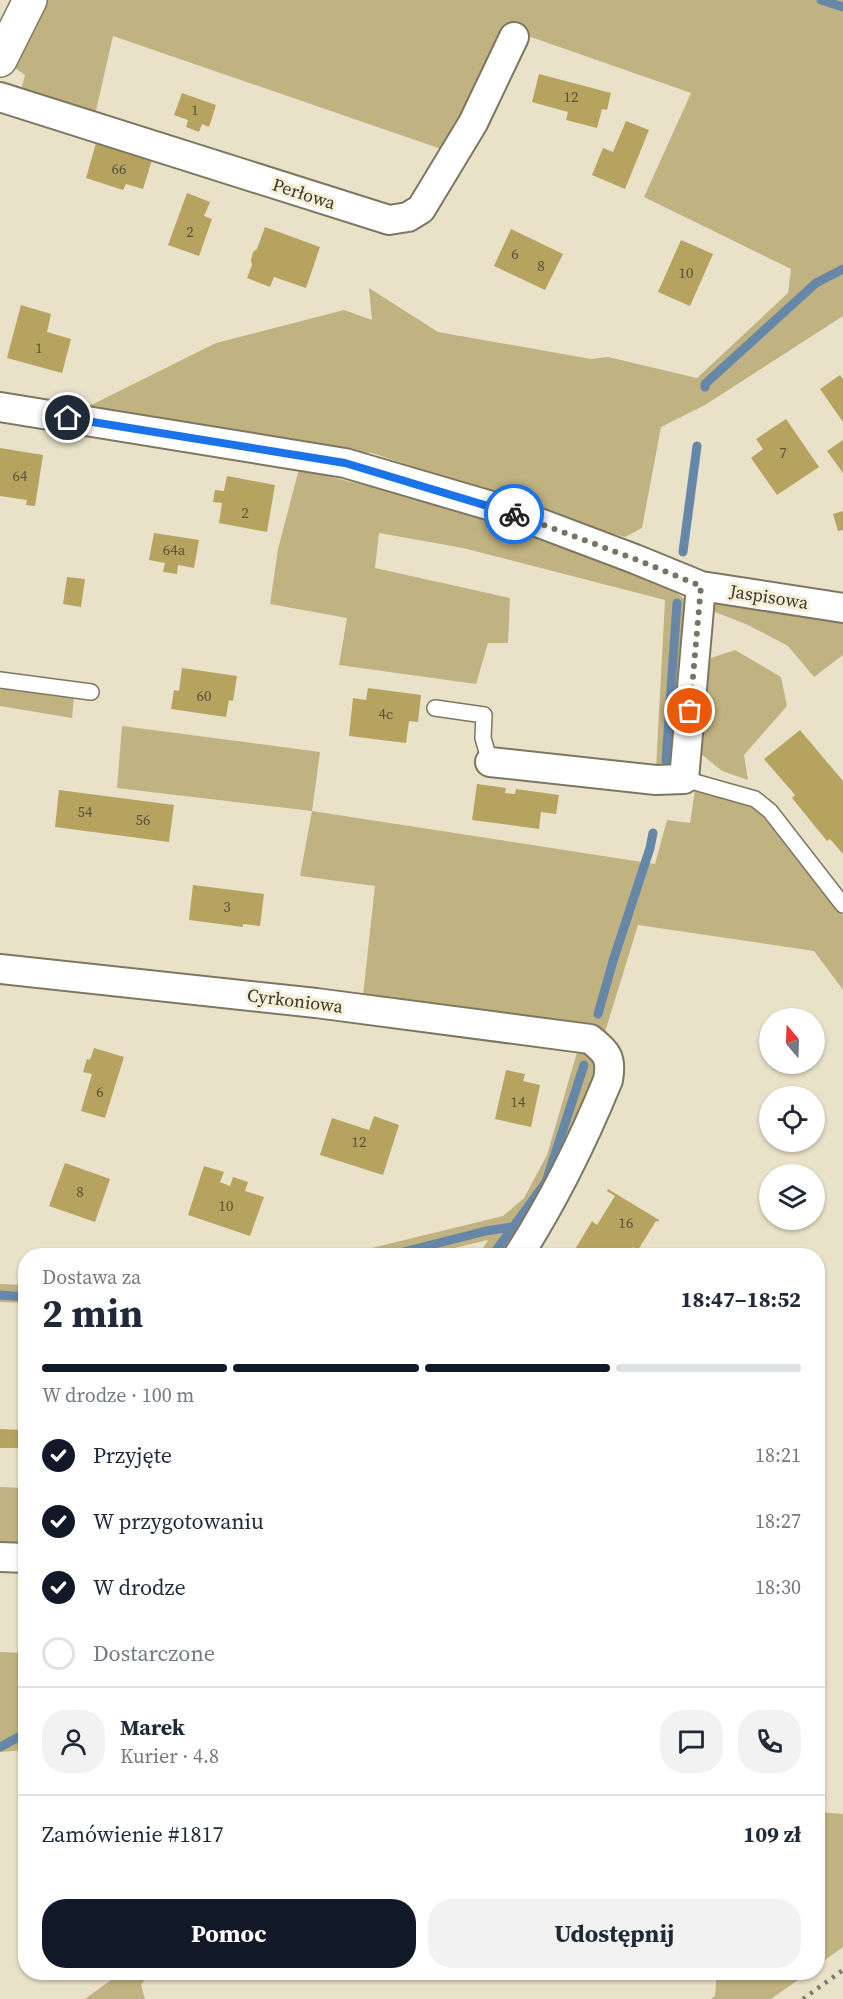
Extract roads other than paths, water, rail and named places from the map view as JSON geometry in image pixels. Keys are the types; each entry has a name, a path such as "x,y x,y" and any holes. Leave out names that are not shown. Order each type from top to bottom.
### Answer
{"street":[{"path":"0,60 30,0"},
{"name":"Perłowa","path":"0,97 389,220 408,217 421,209 473,123 514,37"},
{"name":"Jaspisowa","path":"0,407 345,463 505,510 701,586 843,608"},
{"path":"490,762 656,780 684,779 701,586"},
{"name":"Cyrkoniowa","path":"0,969 316,1003 590,1039 604,1050 611,1066 608,1080 564,1178 523,1248"},
{"path":"0,1557 18,1558"}],"lane":[{"path":"0,680 91,692"},
{"path":"435,708 484,715 483,738 490,762"},
{"path":"684,779 754,799 770,811 843,905"}],"waterway":[{"path":"821,0 843,7"},
{"path":"705,387 705,384 816,283 843,269"},
{"path":"683,552 697,446"},
{"path":"666,761 677,603"},
{"path":"598,1014 653,833"},
{"path":"498,1248 546,1182 584,1065"},
{"path":"419,1248 486,1231 512,1227"},
{"path":"0,1295 18,1296"},
{"path":"0,1747 18,1737"}],"railway":[{"path":"803,1999 843,1970"}]}
